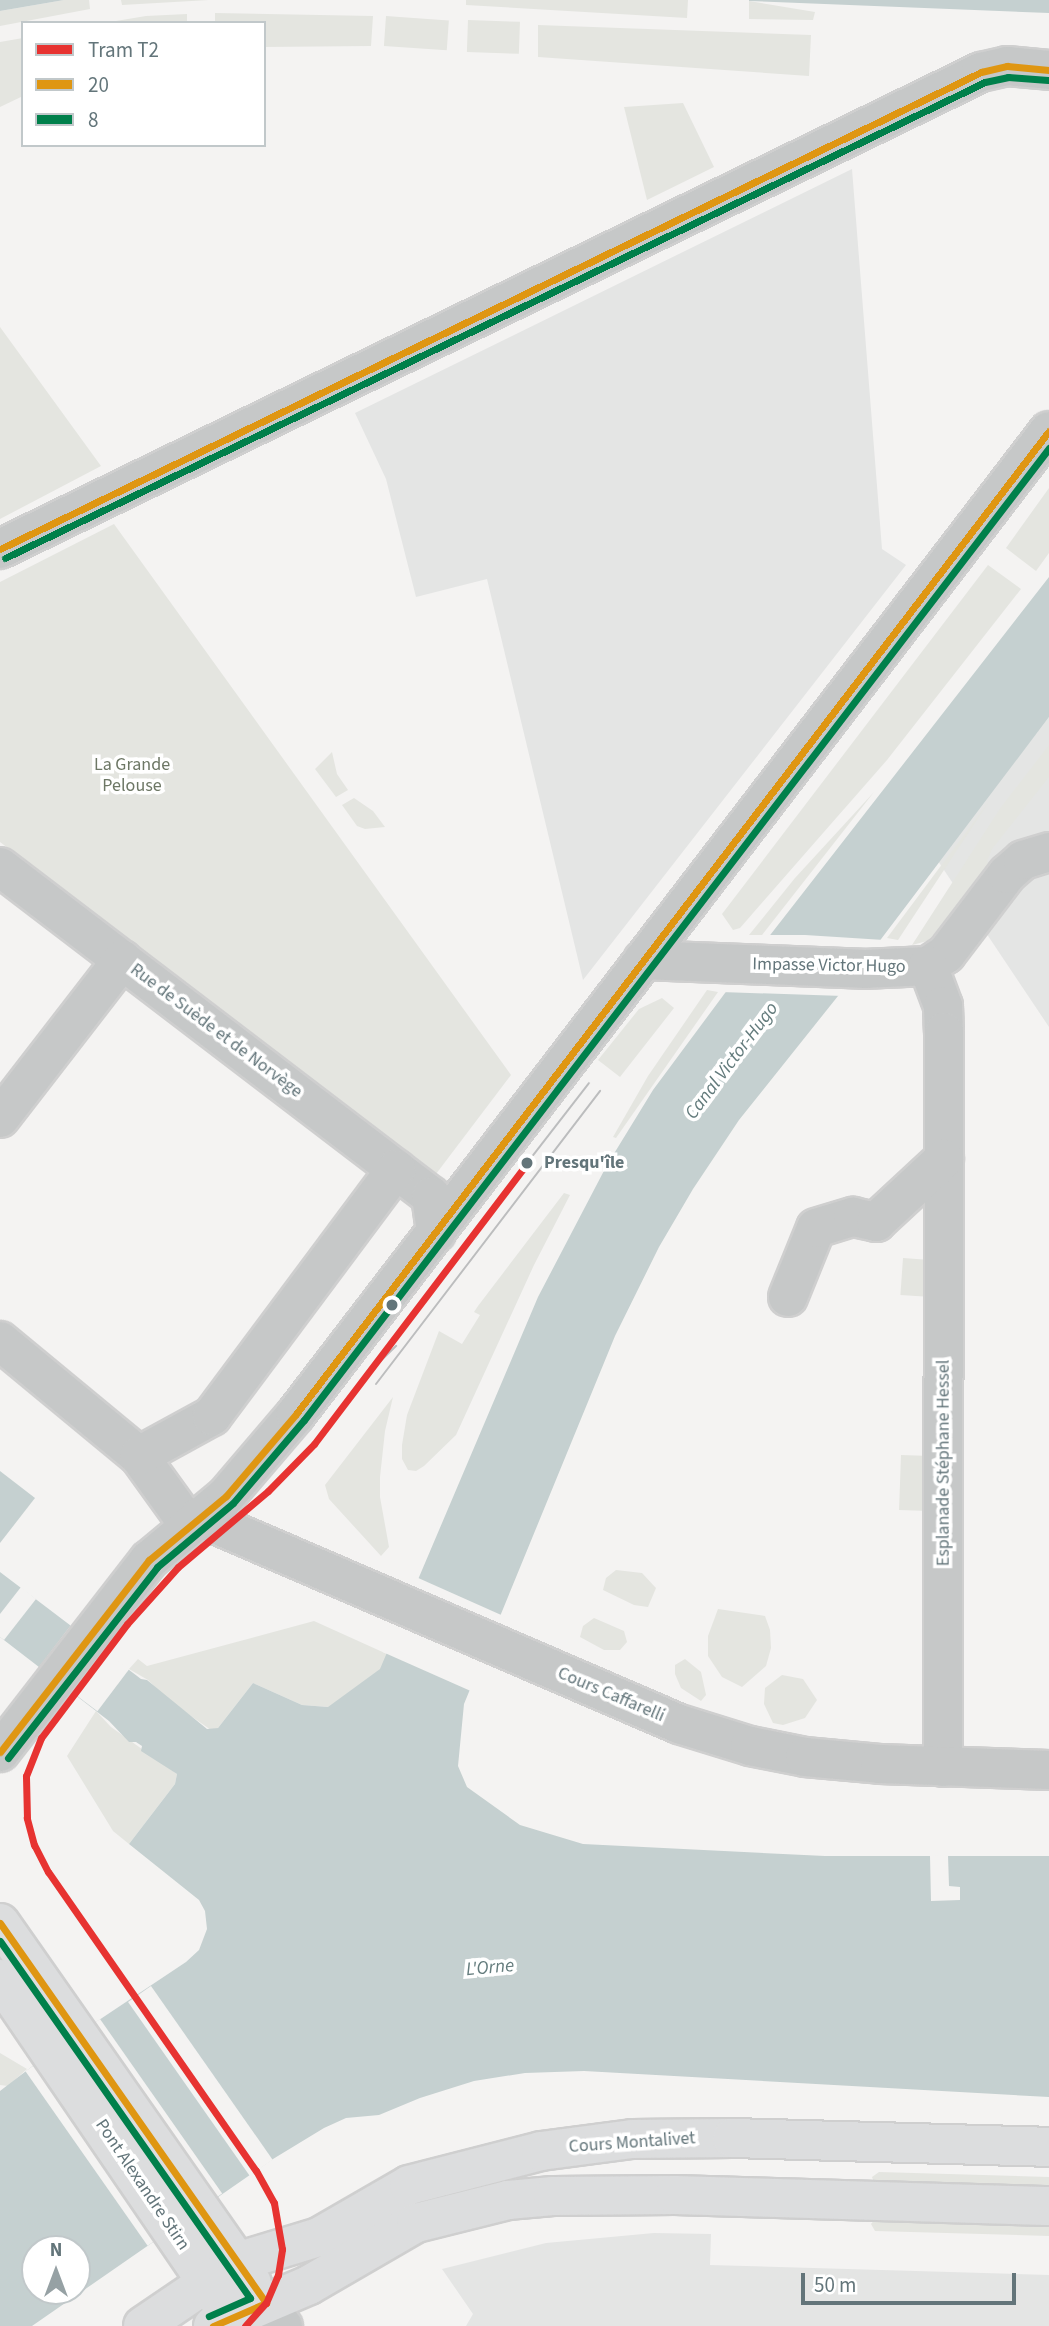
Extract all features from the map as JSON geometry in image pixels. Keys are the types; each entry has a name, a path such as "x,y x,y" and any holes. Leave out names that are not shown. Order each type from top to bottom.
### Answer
{"main road":[{"path":"0,1923 64,2043"},
{"path":"0,1979 64,2043"},
{"name":"Pont Alexandre Stirn","path":"64,2043 222,2272 275,2314"},
{"name":"Cours Montalivet","path":"143,2326 222,2272 318,2237 409,2185 500,2160 584,2144 632,2139 732,2138 1049,2147"},
{"path":"228,2323 275,2314 309,2285 416,2223 508,2200 553,2196 675,2195 1049,2206"},
{"name":"Pont Alexandre Stirn","path":"222,2272 228,2323"}],"street":[{"path":"0,549 993,67 1025,65 1049,70"},
{"path":"0,1752 149,1560 226,1496 256,1463 433,1214 643,960 1049,431"},
{"name":"Impasse Victor Hugo","path":"643,960 863,970 928,966 946,954 1007,874 1023,860 1049,852"},
{"name":"Rue de Suède et de Norvège","path":"0,867 396,1169 433,1214"},
{"path":"0,1118 122,960"},
{"name":"Esplanade Stéphane Hessel","path":"928,966 943,1006 943,1767"},
{"path":"788,1297 816,1228 853,1217 876,1222 944,1159"},
{"path":"139,1456 212,1416 396,1169"},
{"path":"0,1341 139,1456 194,1521"},
{"name":"Cours Caffarelli","path":"194,1521 390,1600 679,1724 750,1746 805,1757 943,1767 1049,1770"}],"shaded area":[{"path":"852,169 882,549 906,565 583,980 487,579 416,597 386,479 355,413"},
{"path":"1049,717 1049,1027 938,861"},
{"path":"654,2233 711,2234 710,2265 1049,2275 1049,2326 466,2326 473,2314 442,2269 546,2243"}],"green space":[{"path":"64,0 89,0 90,9 0,26 0,11"},
{"path":"121,0 209,0 122,5"},
{"path":"466,0 688,0 687,18 466,5"},
{"path":"749,1 815,12 813,20 749,19"},
{"path":"215,13 373,16 371,46 266,47 266,21 215,21"},
{"path":"187,14 187,21 116,21"},
{"path":"386,16 449,20 447,50 384,46"},
{"path":"468,20 520,22 519,54 467,52"},
{"path":"538,25 811,35 809,76 538,57"},
{"path":"21,38 21,97 0,107 0,42"},
{"path":"683,103 714,167 647,200 624,107"},
{"path":"0,327 101,466 0,519"},
{"path":"1049,488 1049,553 1036,571 1006,548"},
{"name":"La Grande Pelouse","path":"114,524 511,1075 436,1174 0,842 0,582"},
{"path":"988,565 1021,589 887,760 740,928 733,930 722,914"},
{"path":"1049,745 1049,777 992,849 987,861 995,867 931,940 912,945 1001,807"},
{"path":"332,752 337,774 348,790 336,797 315,769"},
{"path":"874,792 762,935 749,935 795,878"},
{"path":"354,798 373,811 385,827 365,829 357,826 342,805"},
{"path":"990,800 898,940 887,938"},
{"path":"707,990 718,992 616,1138 613,1137 648,1076"},
{"path":"662,998 674,1008 620,1077 598,1060 639,1009"},
{"path":"564,1193 570,1195 534,1265 456,1435 424,1466 416,1471 408,1470 402,1459 407,1415 439,1331 462,1344 480,1315 474,1312 478,1306"},
{"path":"903,1258 934,1260 931,1297 900,1295"},
{"path":"393,1397 385,1431 380,1477 380,1497 389,1547 381,1556 329,1499 325,1485"},
{"path":"901,1455 931,1456 929,1511 899,1510"},
{"path":"616,1570 642,1573 656,1588 648,1607 634,1605 603,1590 606,1578"},
{"path":"718,1609 765,1616 770,1630 771,1648 766,1666 742,1687 722,1677 708,1656 708,1636"},
{"path":"594,1618 624,1631 627,1642 620,1650 604,1650 580,1637 583,1626"},
{"path":"314,1621 387,1654 381,1669 329,1707 302,1705 253,1683 218,1728 211,1730 168,1700 148,1680 129,1669 138,1659 147,1666"},
{"path":"685,1659 701,1672 706,1695 701,1701 681,1688 675,1674 675,1665"},
{"path":"782,1675 803,1679 817,1700 805,1718 783,1725 773,1723 764,1704 765,1688"},
{"path":"96,1711 111,1727 177,1774 175,1784 129,1844 113,1831 67,1756"},
{"path":"0,2053 27,2069 8,2086 0,2085"},
{"path":"879,2172 1049,2177 1049,2192 875,2185 872,2177"},
{"path":"876,2218 1049,2223 1049,2236 875,2231 871,2224"}],"water":[{"path":"0,0 64,0 0,11"},
{"path":"1049,0 1049,13 749,1"},
{"path":"1049,577 1049,717 838,996 739,1120 693,1189 659,1247 615,1336 464,1704 458,1766 467,1787 520,1825 583,1844 825,1856 1049,1856 1049,2097 584,2071 525,2073 474,2081 420,2098 379,2115 346,2118 324,2128 273,2159 91,2285 91,2235 21,2235 21,2305 62,2305 32,2326 0,2326 0,2091 51,2052 186,1962 199,1950 207,1929 205,1911 199,1900 129,1844 175,1784 177,1774 141,1751 142,1746 136,1742 129,1742 109,1721 0,1637 0,1572 141,1679 147,1680 207,1729 218,1728 253,1683 302,1705 328,1707 380,1669 538,1297 607,1165 653,1090 725,993"},
{"path":"0,1471 35,1498 0,1543"}],"pier":[{"path":"766,935 884,940 843,996 721,992"},
{"path":"416,1577 505,1616 471,1691 383,1652"},
{"path":"21,1587 36,1599 4,1640 0,1637 0,1614"},
{"path":"71,1625 129,1669 97,1711 39,1667"},
{"path":"948,1855 949,1886 960,1887 960,1900 931,1901 930,1856"},
{"path":"151,1986 273,2160 250,2176 128,2002"},
{"path":"100,2019 222,2193 148,2246 25,2071"}],"tram line":[{"path":"527,1163 589,1083"},
{"path":"376,1384 600,1091"},
{"name":"T2","path":"245,2326 266,2303 278,2275 282,2249 274,2203 256,2171 48,1872 34,1845 27,1818 26,1776 41,1738 127,1624 178,1567 268,1491 314,1444 527,1163"},
{"path":"366,1375 396,1346"}],"transit line":[{"name":"20","path":"0,549 981,72 1007,66 1049,70"},
{"name":"8","path":"5,558 985,82 1008,77 1048,80"},
{"name":"20","path":"0,1752 149,1560 226,1496 296,1414 1049,431"},
{"name":"8","path":"8,1758 157,1567 233,1503 304,1420 1049,448"},
{"name":"20","path":"0,1923 266,2303 213,2326"},
{"name":"8","path":"0,1941 250,2298 209,2316"}],"place":[{"name":"Presqu'île","path":"527,1163"}],"water label":[{"name":"Canal Victor-Hugo","path":"732,1061"},
{"name":"L'Orne","path":"490,1968"}]}
